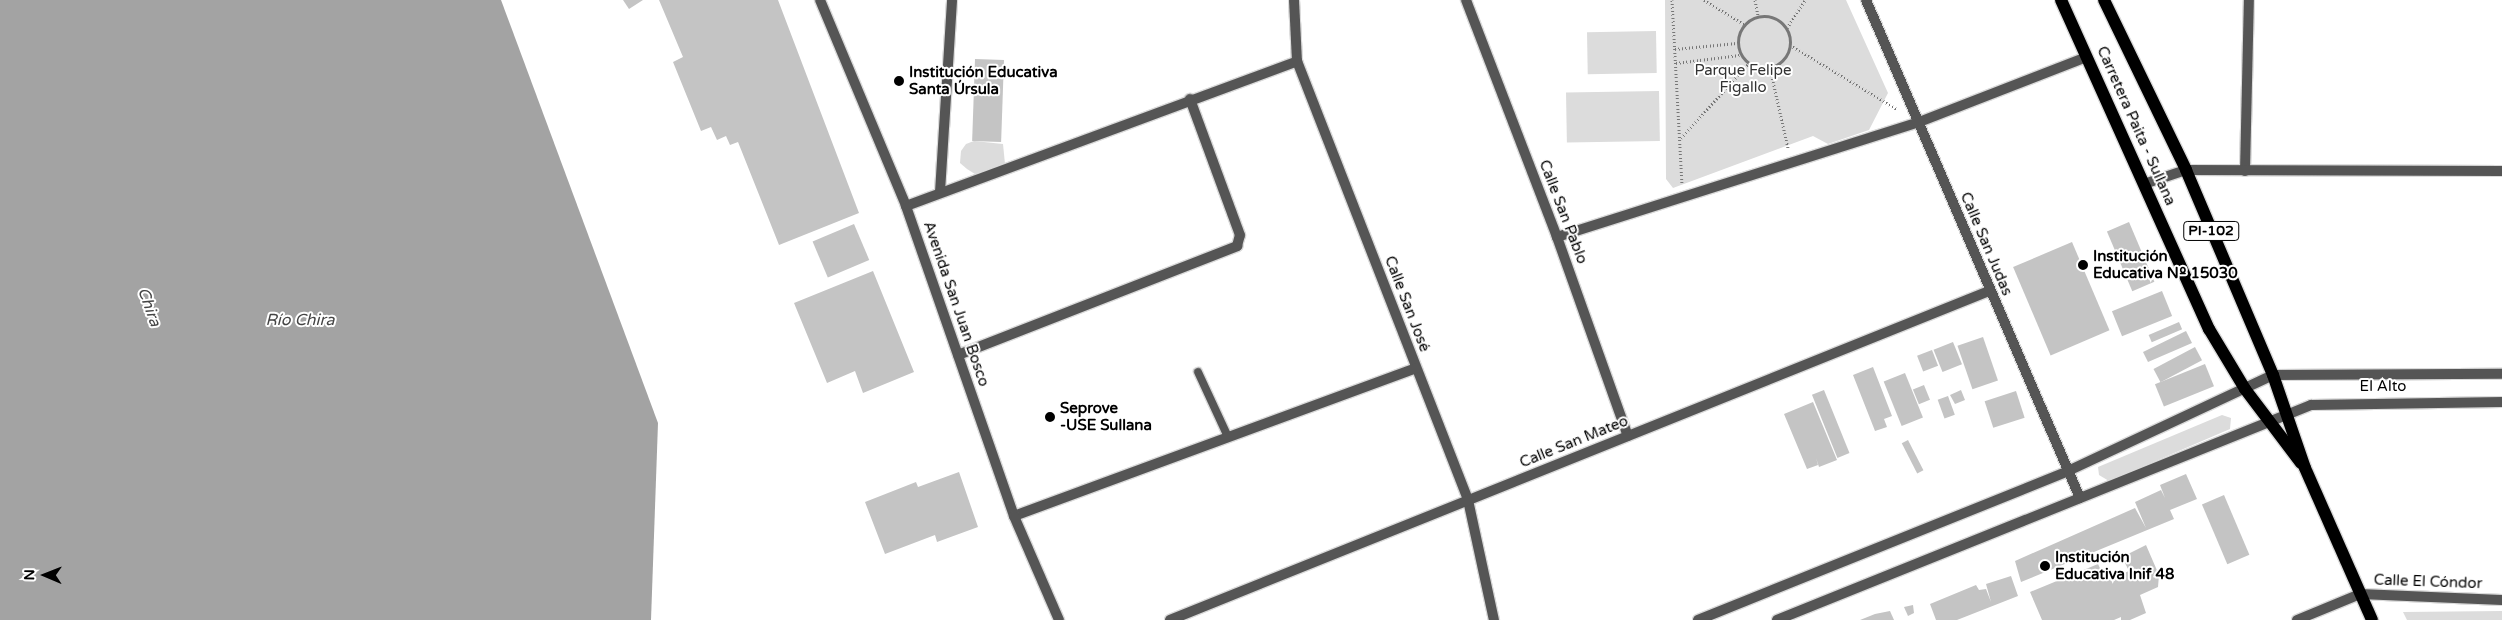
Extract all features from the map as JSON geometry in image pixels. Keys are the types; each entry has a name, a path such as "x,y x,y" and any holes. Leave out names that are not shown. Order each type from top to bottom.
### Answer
{"main road":[{"name":"Carretera Paita - Sullana","path":"2061,0 2209,329 2245,389 2267,421 2305,468"},
{"name":"Carretera Paita - Sullana","path":"2104,0 2186,170 2273,376 2288,414 2305,468 2372,620"}],"street":[{"name":"Avenida San Juan Bosco","path":"820,0 906,206 1014,516 1059,620"},
{"path":"940,192 952,0"},
{"name":"Calle San José","path":"1294,0 1297,61 1468,500 1494,620"},
{"name":"Calle San Pablo","path":"1466,0 1557,237 1628,436"},
{"name":"Calle San Judas","path":"1866,0 1989,291 2080,498"},
{"path":"2245,171 2249,0"},
{"path":"1557,237 1791,161 1919,122 2087,57"},
{"path":"906,206 1190,99 1297,61"},
{"path":"958,355 1237,246 1240,235 1190,99"},
{"path":"2144,184 2186,170 2502,171"},
{"name":"Calle San Mateo","path":"1170,620 1989,291"},
{"path":"1014,516 1416,368"},
{"name":"El Alto","path":"2273,376 2502,374"},
{"path":"1698,620 2068,471 2273,376"},
{"name":"El Alto","path":"1777,620 2288,414 2328,403 2502,402"},
{"name":"Calle El Cóndor","path":"2297,620 2360,594 2502,600"}],"lane":[{"path":"1198,372 1228,437"}],"path":[{"path":"1672,0 1682,196"},
{"path":"1704,0 1744,24"},
{"path":"1755,0 1758,15"},
{"path":"1787,28 1805,0"},
{"path":"1758,15 1779,20 1787,28 1790,45 1780,63 1770,68 1748,64 1740,56 1737,43 1744,24 1758,15"},
{"path":"1675,49 1737,43"},
{"path":"1790,45 1919,122"},
{"path":"1676,63 1740,56"},
{"path":"1680,138 1748,64"},
{"path":"1770,68 1791,161"}],"green space":[{"name":"Parque Felipe Figallo","path":"1665,0 1846,0 1888,93 1869,130 1828,144 1813,136 1673,188 1666,179"},
{"path":"1656,31 1657,73 1588,74 1587,32"},
{"path":"1659,91 1660,141 1567,143 1566,93"},
{"path":"974,141 1003,144 1005,164 975,174 967,169 960,163 961,151 966,144"},
{"path":"2222,415 2231,418 2230,429 2109,481 2099,475 2098,467"},
{"path":"2502,611 2502,620 2407,620 2403,612"}],"water":[{"name":"Río Chira","path":"0,0 501,0 658,423 651,620 0,620"}],"building":[{"path":"623,0 643,0 629,9"},
{"path":"659,0 778,0 859,213 779,245 738,142 730,145 726,136 717,140 711,127 701,131 673,62 683,57"},
{"path":"975,59 1004,60 1001,142 972,141"},
{"path":"2129,222 2154,282 2132,291 2107,231"},
{"path":"854,224 869,260 828,277 813,242"},
{"path":"2072,242 2110,330 2051,355 2013,267"},
{"path":"873,271 914,372 863,393 855,371 827,383 794,303"},
{"path":"2162,291 2172,316 2122,336 2112,311"},
{"path":"2179,322 2182,329 2152,342 2149,335"},
{"path":"2186,331 2192,343 2148,362 2143,352"},
{"path":"1983,337 1998,380 1972,389 1957,346"},
{"path":"1953,342 1962,364 1943,372 1934,350"},
{"path":"2195,347 2202,360 2161,382 2154,369"},
{"path":"1932,350 1938,366 1923,372 1917,356"},
{"path":"2205,364 2214,386 2164,406 2155,384"},
{"path":"1873,367 1892,416 1884,419 1887,427 1875,431 1853,375"},
{"path":"1905,373 1923,418 1902,426 1884,382"},
{"path":"1924,385 1930,400 1919,404 1913,389"},
{"path":"1824,390 1849,453 1837,458 1812,395"},
{"path":"1961,390 1965,400 1955,404 1950,395"},
{"path":"2016,391 2025,418 1993,428 1985,401"},
{"path":"1948,396 1955,415 1945,419 1938,400"},
{"path":"1813,402 1837,460 1819,467 1816,458 1818,465 1807,469 1784,414"},
{"path":"1908,440 1923,470 1917,473 1902,443"},
{"path":"959,472 978,527 937,542 935,535 885,554 865,502 916,482 918,487"},
{"path":"2186,474 2197,499 2170,510 2174,519 2021,582 2015,561 2135,508 2146,528 2135,502 2161,490 2165,498 2160,485"},
{"path":"2224,495 2249,555 2227,564 2202,504"},
{"path":"2146,545 2159,575 2158,587 2140,595 2146,613 2130,620 2121,620 2121,617 2114,620 2042,620 2030,592 2098,564 2106,581 2129,571 2122,557"},
{"path":"2011,576 2018,596 1957,620 1936,620 1930,604 1976,585 1979,590 1986,589 1991,602 1986,584"},
{"path":"1913,605 1914,613 1908,616 1904,607"},
{"path":"1890,611 1894,620 1860,620 1875,614"}],"place":[{"name":"Institución Educativa Santa Úrsula","path":"899,81"},
{"name":"Institución Educativa Nº 15030","path":"2083,265"},
{"name":"Seprove -USE Sullana","path":"1050,417"},
{"name":"Institución Educativa Inif 48","path":"2045,566"}],"water label":[{"name":"Chira","path":"149,307"}]}
